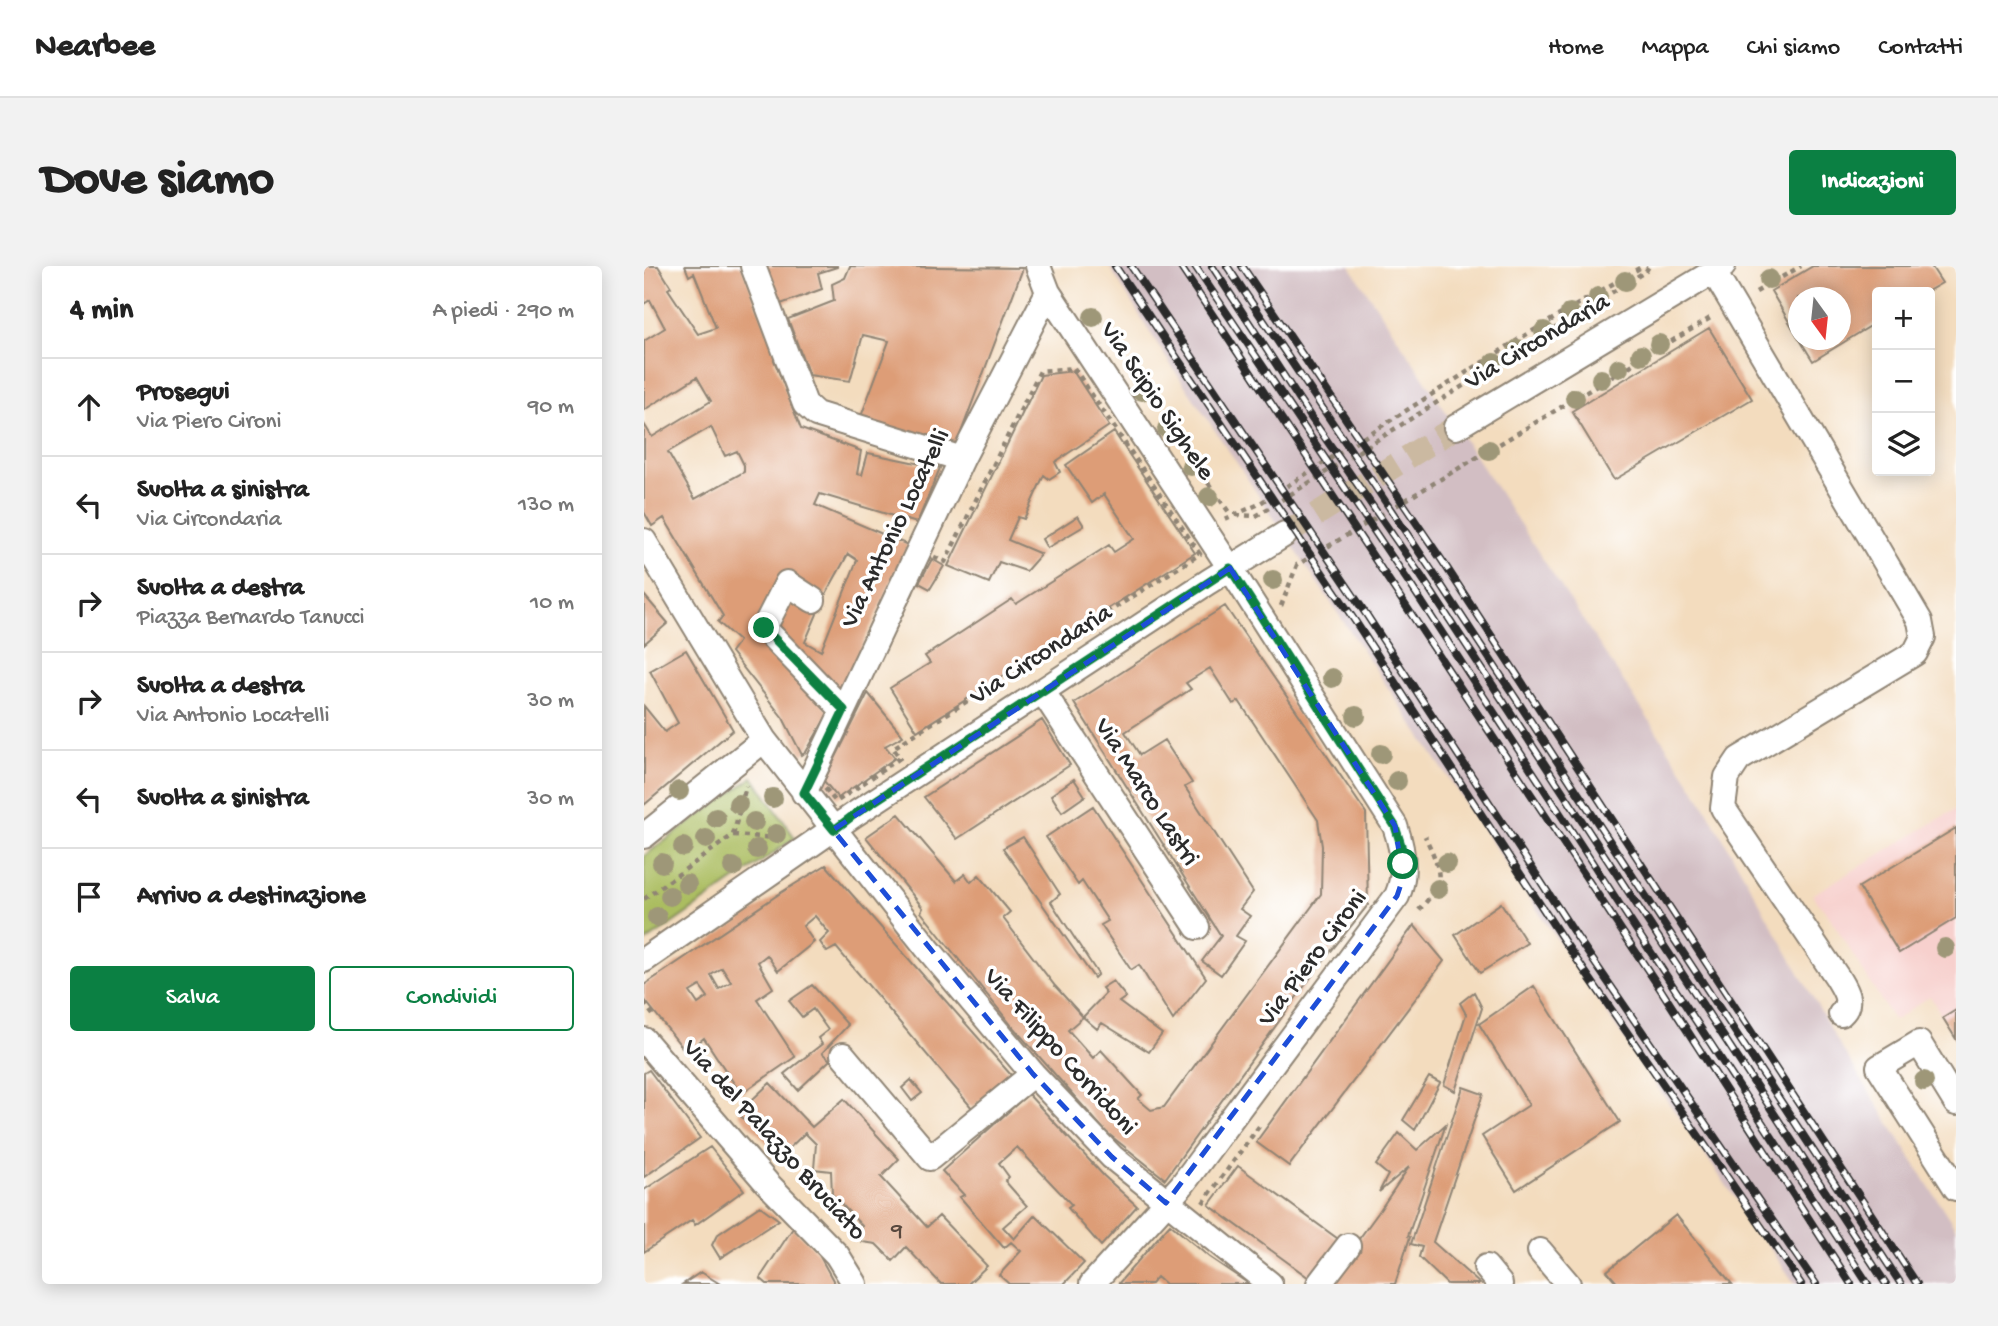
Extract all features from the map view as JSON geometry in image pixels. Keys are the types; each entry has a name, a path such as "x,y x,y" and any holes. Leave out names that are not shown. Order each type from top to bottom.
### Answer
{"street":[{"path":"753,266 805,404 816,415 962,459"},
{"name":"Via Scipio Sighele","path":"1038,266 1048,292 1230,568"},
{"path":"1718,269 1920,621 1923,637 1915,653 1739,759 1727,777 1723,807 1837,977 1848,997 1846,1010 1841,1014"},
{"name":"Via Circondaria","path":"1455,427 1718,269"},
{"name":"Via Antonio Locatelli","path":"804,793 962,459 1048,292"},
{"name":"Via Circondaria","path":"644,960 855,814 1285,534"},
{"name":"Via Filippo Corridoni","path":"644,541 764,740 928,950 1033,1074 1112,1157 1270,1284"},
{"name":"Via Piero Cironi","path":"1092,1284 1182,1185 1397,896 1403,877 1401,845 1395,826 1230,568"},
{"path":"813,600 787,583 764,628 844,710"},
{"name":"Via Marco Lastri","path":"1043,692 1197,927"},
{"path":"644,836 764,740"},
{"name":"Via del Palazzo Bruciato","path":"644,1040 767,1183 836,1255 855,1284"},
{"path":"1956,1103 1919,1043 1879,1068 1956,1188"},
{"path":"843,1055 930,1158 1033,1074"},
{"path":"1319,1284 1348,1246"},
{"path":"1540,1251 1563,1282"}],"path":[{"path":"1643,266 1524,335 1257,505 1231,515 1256,516 1635,278 1649,266"},
{"path":"1756,292 1801,266"},
{"path":"1281,606 1297,565 1712,317"},
{"path":"843,797 900,758 892,748 1200,554 1074,368"},
{"path":"644,899 733,835 748,781"},
{"path":"1412,920 1437,886 1438,878 1435,859 1421,827"},
{"path":"733,835 788,839"},
{"path":"1199,1207 1263,1122"}],"highlighted area":[{"path":"1230,568 1395,826 1403,878 1397,896 1166,1203 1112,1157 1033,1074 833,830"}],"shaded area":[{"path":"1109,266 1350,266 1699,796 1841,1047 1956,1229 1956,1284 1795,1284 1616,1027 1165,356"},
{"path":"1956,809 1956,1040 1930,996 1894,1021 1829,916 1812,895"}],"green space":[{"path":"753,777 795,838 644,943 644,856"}],"building":[{"path":"644,266 658,266 671,287 668,289 698,334 716,328 694,273 689,276 685,266 742,266 779,359 774,360 801,429 861,451 857,474 862,475 868,453 940,468 917,523 820,494 815,505 908,545 838,698 772,628 794,589 817,614 805,642 821,651 857,560 848,554 822,601 781,576 755,625 829,712 802,755 783,718 731,652 739,641 718,622 723,616 664,518 652,526 644,512 644,424 652,437 711,401 697,377 644,410 644,341 665,328 650,300 644,304","holes":["711,427 725,456 737,451 744,465 744,472 695,499 668,452"]},
{"path":"763,266 837,267 818,273 822,289 778,305"},
{"path":"850,266 1023,268 957,443 859,422 889,341 863,335 850,381 809,375 788,319 834,301 832,284 845,278"},
{"path":"1813,266 1931,266 1942,283 1935,287 1872,287 1872,325 1851,338 1851,287 1788,287 1788,320 1771,291"},
{"path":"1709,328 1752,399 1614,480 1572,411"},
{"path":"1806,350 1831,350 1813,361"},
{"path":"1073,371 1109,426 1055,462 1060,472 1049,479 1044,475 1024,519 1018,517 1008,540 1041,554 1026,571 999,562 989,583 948,566 1041,375"},
{"path":"1114,432 1195,553 917,731 890,688 930,663 925,656 1012,599 1016,604 1109,545 1114,552 1134,539 1104,494 1092,503 1066,465"},
{"path":"1078,516 1084,526 1047,548 1042,539"},
{"path":"932,559 944,566 930,589 919,583"},
{"path":"644,595 668,623 644,644"},
{"path":"1225,606 1366,813 1368,905 1319,966 1165,1179 1106,1132 1012,1026 921,912 923,908 866,837 899,814 956,881 965,874 971,882 979,875 1010,912 1003,918 1055,986 1083,1017 1068,1030 1093,1058 1101,1050 1142,1095 1138,1099 1151,1110 1164,1107 1321,894 1322,846 1318,820 1239,701 1233,704 1210,668 1186,683 1191,689 1125,732 1140,755 1164,740 1192,783 1185,787 1253,892 1240,909 1250,916 1236,936 1245,941 1221,975 1202,961 1221,936 1074,703"},
{"path":"686,650 733,730 644,805 644,706 665,732 678,723 650,671"},
{"path":"868,693 903,736 885,746 895,758 838,798 824,781"},
{"path":"1042,720 1070,765 957,839 924,797"},
{"path":"1074,779 1085,796 1062,812 1051,795"},
{"path":"1093,806 1206,978 1173,1020 1139,965 1131,970 1101,925 1108,921 1082,881 1078,885 1046,837"},
{"path":"1956,828 1956,918 1899,953 1859,887"},
{"path":"1023,837 1060,894 1051,902 1098,974 1094,978 1003,848"},
{"path":"826,865 1011,1075 972,1108 836,947 827,952 820,942 829,933 815,916 803,926 814,942 778,971 767,955 758,962 773,988 757,999 795,1057 741,1094 704,1038 686,1052 644,999 644,985","holes":["722,968 731,982 719,989 711,975","700,986 708,997 698,1004 690,992"]},
{"path":"1501,903 1527,943 1480,973 1455,935"},
{"path":"1414,925 1444,961 1289,1166 1256,1142"},
{"path":"1113,981 1126,997 1119,1002 1162,1034 1149,1052 1102,1023 1097,1029 1083,1017 1106,993 1102,988"},
{"path":"812,985 848,1025 822,1053 830,1060 798,1090 784,1074 822,1044 818,1038 828,1030 813,1009 802,1017 789,1001"},
{"path":"1534,986 1620,1122 1516,1190 1482,1136 1529,1105 1479,1024"},
{"path":"1474,992 1482,1008 1455,1091 1444,1085 1466,1014 1460,1003"},
{"path":"1956,1010 1956,1039 1943,1018"},
{"path":"649,1070 700,1138 644,1177 644,1073"},
{"path":"1429,1077 1440,1083 1415,1130 1403,1120"},
{"path":"911,1080 922,1093 912,1101 902,1088"},
{"path":"770,1083 812,1127 844,1099 899,1159 881,1177 927,1227 939,1216 987,1266 968,1284 941,1284 906,1247 893,1261 876,1244 862,1242 862,1226 832,1194 831,1171 814,1169 816,1144 805,1133 780,1157 738,1113"},
{"path":"1463,1087 1483,1094 1433,1242 1480,1284 1447,1284 1419,1257 1422,1247 1411,1244"},
{"path":"1028,1094 1104,1176 1137,1206 1101,1246 1068,1208 1072,1205 1017,1147 999,1163 1009,1177 1005,1181 1027,1206 1003,1227 1014,1239 1035,1215 1084,1263 1064,1284 1009,1284 999,1275 1021,1251 1011,1242 1004,1248 960,1197 964,1195 942,1171"},
{"path":"1446,1124 1408,1236 1410,1237 1395,1284 1326,1284 1409,1167 1379,1192 1388,1175 1376,1165 1399,1133 1417,1150"},
{"path":"710,1147 744,1190 695,1225 692,1220 644,1252 644,1190"},
{"path":"1238,1166 1345,1244 1316,1283 1209,1205"},
{"path":"760,1206 779,1220 720,1258 712,1245 717,1235"},
{"path":"1676,1215 1732,1284 1618,1284 1607,1271"},
{"path":"1170,1224 1209,1257 1249,1284 1165,1284 1157,1277 1151,1284 1118,1284"},
{"path":"793,1228 818,1253 835,1284 767,1284 760,1278"},
{"path":"701,1272 720,1284 683,1284"}],"tunnel":[{"path":"1285,534 1456,427"}],"railway":[{"path":"1115,266 1355,621 1566,944 1801,1284"},
{"path":"1131,266 1366,614 1577,937 1816,1284"},
{"path":"1180,266 1661,990 1851,1284"},
{"path":"1195,266 1410,584 1868,1284"},
{"path":"1212,266 1312,419 1421,576 1886,1284"},
{"path":"1227,266 1432,571 1901,1284"},
{"path":"1242,266 1443,562 1917,1284"}],"route":[{"path":"764,628 844,710 804,793 834,830 1230,568 1395,826 1403,864"}]}
